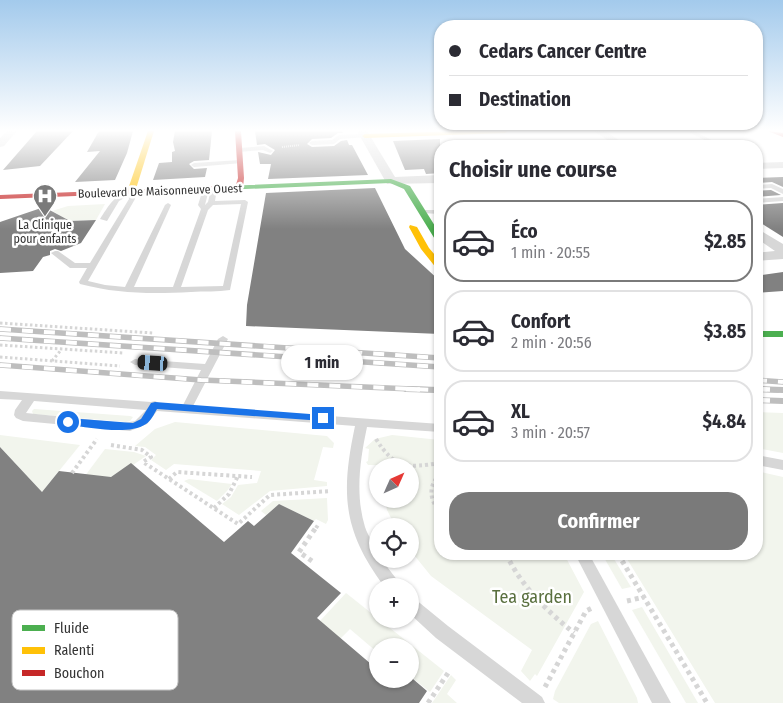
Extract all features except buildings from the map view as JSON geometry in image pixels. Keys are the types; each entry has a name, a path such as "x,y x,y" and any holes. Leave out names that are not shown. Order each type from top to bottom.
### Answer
{"main road":[{"path":"131,192 140,164"},
{"path":"239,188 241,178 240,164"},
{"path":"394,194 391,188 391,181 407,188 423,212 434,224"},
{"name":"Boulevard De Maisonneuve Ouest","path":"0,198 391,181"},
{"path":"406,215 425,250 434,260"},
{"path":"763,334 783,334"}],"street":[{"path":"381,164 391,181"},
{"path":"763,166 783,165"},
{"name":"Boulevard De Maisonneuve Ouest","path":"391,181 434,179"},
{"path":"763,237 783,250"},
{"path":"763,256 783,255"}],"lane":[{"path":"194,166 219,164"},
{"path":"763,187 772,186 783,192"},
{"path":"104,219 116,200 131,192 132,199 83,282 105,288 128,290 226,288 245,202 201,205 210,189"},
{"path":"763,196 770,200"},
{"path":"763,200 783,199"},
{"path":"128,290 168,205"},
{"path":"176,290 208,206"},
{"path":"423,212 434,212"},
{"path":"55,253 73,266 94,265"},
{"path":"187,408 223,339"},
{"path":"134,358 208,367"},
{"path":"0,395 155,405 434,427"},
{"path":"31,397 21,410 20,415 23,417 124,427 135,426 144,421 155,405"},
{"path":"362,421 353,474 354,512 357,526 372,558 387,578"},
{"path":"763,461 783,465"},
{"path":"585,560 662,703"},
{"path":"419,612 442,632 539,697"}],"path":[{"path":"0,323 153,333"},
{"path":"0,345 62,349 134,358"},
{"path":"52,361 62,349"},
{"path":"0,357 124,366"},
{"path":"375,439 387,458 402,466 434,463"},
{"path":"72,473 93,443"},
{"path":"111,445 142,450 151,456 143,462 238,524 270,495 331,491"},
{"path":"169,479 177,472 252,477"},
{"path":"214,508 235,486 238,476"},
{"path":"434,479 430,487 434,504"},
{"path":"312,561 299,552 318,525"},
{"path":"509,560 528,592 548,612 574,633"},
{"path":"622,560 707,703"},
{"path":"627,600 644,597"},
{"path":"539,697 586,611 593,608"},
{"path":"428,703 450,670"}],"green space":[{"path":"105,204 96,220 70,221 52,211 68,206"},
{"path":"34,409 133,417 130,421 126,422 33,414 32,411"},
{"path":"763,412 783,413 783,453 763,449"},
{"path":"175,422 327,436 334,443 333,448 323,447 314,480 327,482 327,486 270,491 239,515 222,504 231,497 238,485 257,483 261,471 174,464 166,470 151,460 156,455 145,447 135,446 155,429"},
{"path":"0,435 80,445 42,492 0,447"},
{"name":"Tea garden","path":"392,435 434,439 434,560 567,560 584,592 537,676 535,674 530,681 521,671 532,650 431,576 419,561 419,518 391,518 387,508 419,508 419,458 369,458 368,465 366,462 368,461 369,449 365,448 375,439"},
{"path":"105,449 134,452 146,456 59,511"},
{"path":"763,473 783,477 783,703 715,703 628,560 763,560"},
{"path":"189,479 232,484 217,501 184,481"},
{"path":"327,498 328,520 326,524 316,519 314,521 279,504 266,515 261,511 273,501"},
{"path":"605,560 615,560 631,587 622,589"},
{"path":"346,593 369,611 369,628 390,628 403,638 369,638 369,645 350,629 340,639 320,621"},
{"path":"642,607 698,703 686,703 632,610"},
{"path":"598,621 638,703 559,703 553,699 555,691 591,624"},
{"path":"419,651 444,671 430,692 419,683"},
{"path":"451,675 456,680 447,694 457,703 432,703"}],"railway":[{"path":"0,329 434,358"},
{"path":"0,338 434,367"},
{"path":"0,365 201,380 424,390"},
{"path":"763,381 783,382"},
{"path":"406,389 424,390"},
{"path":"763,389 778,390"},
{"path":"763,389 783,390"},
{"path":"424,390 434,390"},
{"path":"424,390 434,390"},
{"path":"763,400 783,401"}],"traffic: fast":[{"path":"223,188 391,181 407,188 434,231"},
{"path":"763,334 783,334"}],"traffic: slow":[{"path":"131,192 140,164"},
{"path":"413,227 425,249 434,260"}],"traffic: jam":[{"path":"239,188 241,178 240,164"},
{"path":"0,197 223,188"}],"place":[{"name":"La Clinique pour enfants","path":"45,217"}],"route":[{"path":"68,422 130,427 144,421 155,405 323,418"}]}
